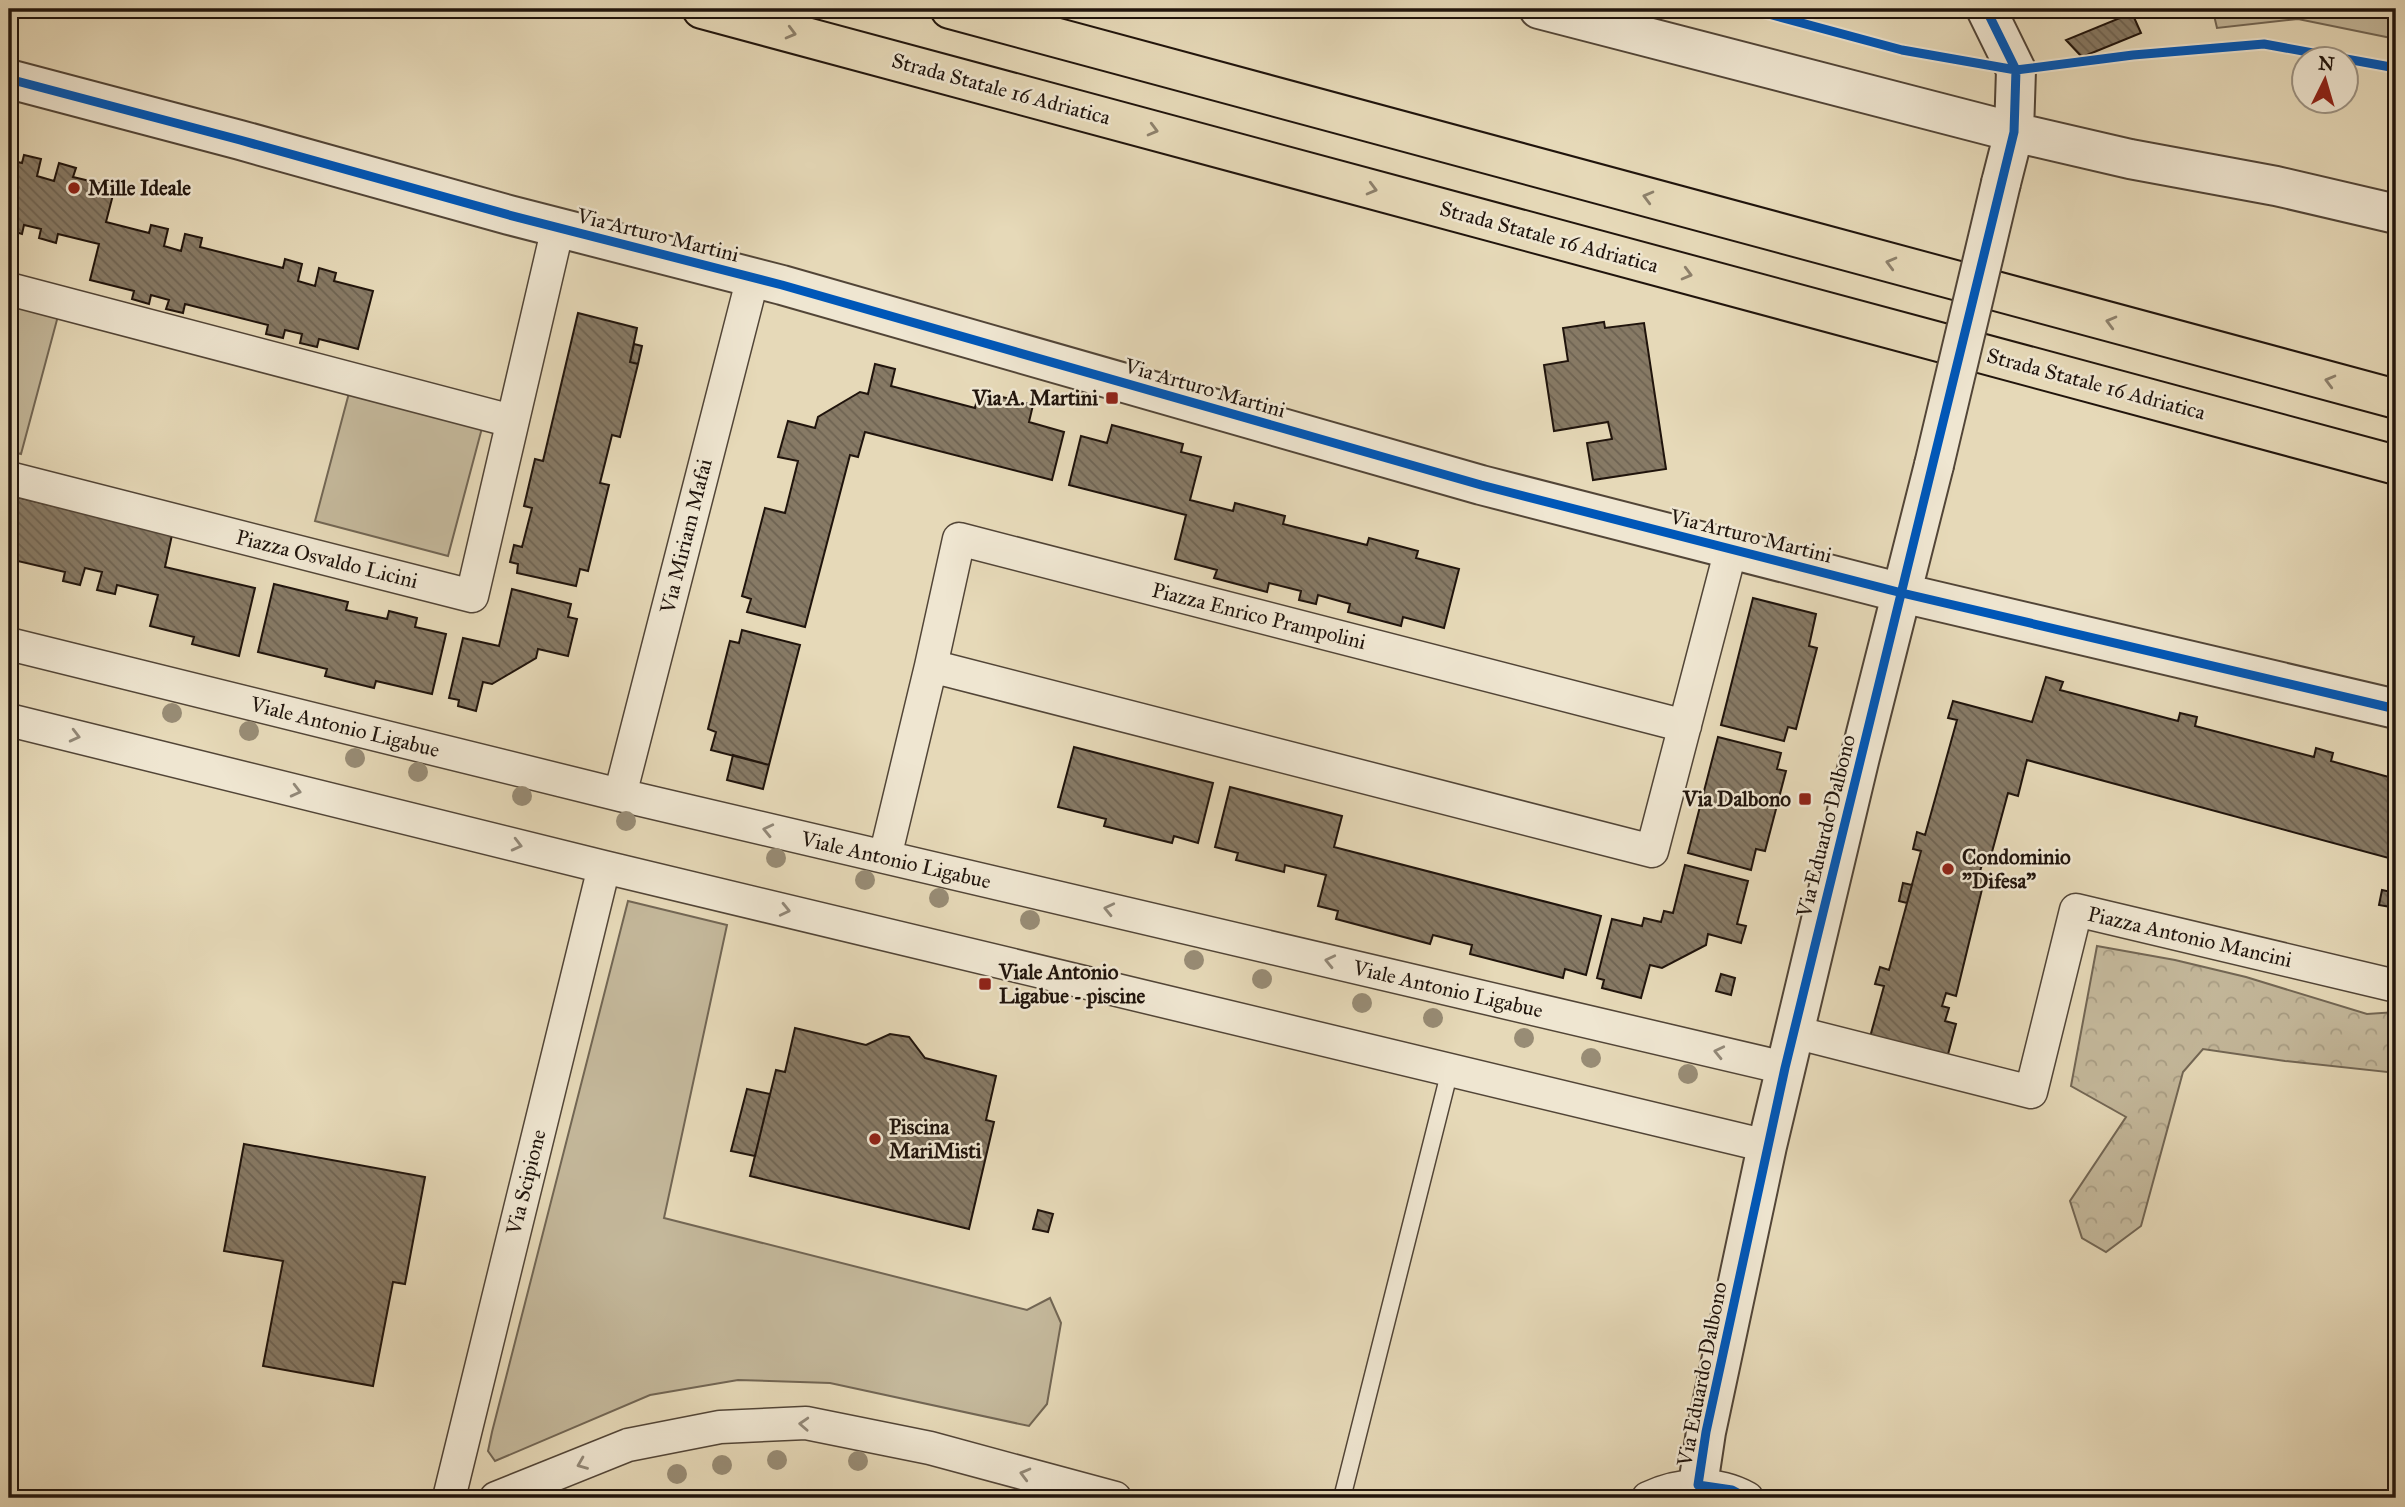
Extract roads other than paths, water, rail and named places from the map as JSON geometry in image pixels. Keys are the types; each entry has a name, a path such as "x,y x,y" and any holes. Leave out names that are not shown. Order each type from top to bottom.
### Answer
{"highway":[{"name":"Strada Statale 16 Adriatica","path":"702,9 2396,465"},
{"path":"950,9 2396,399"}],"street":[{"path":"1539,9 2014,132 2396,214"},
{"name":"Via Eduardo Dalbono","path":"1698,1485 1706,1432 1767,1146 2014,132 2016,70 1986,9"},
{"name":"Via Arturo Martini","path":"9,79 558,228 753,277 1481,485 1902,593 2396,709"},
{"name":"Piazza Osvaldo Licini","path":"9,478 472,596 558,228"},
{"name":"Via Miriam Mafai","path":"620,795 753,277"},
{"path":"9,289 512,421"},
{"name":"Piazza Enrico Prampolini","path":"885,857 932,666 958,539 1685,726"},
{"path":"932,666 1652,851 1731,549"},
{"name":"Viale Antonio Ligabue","path":"9,644 620,795 885,857 1790,1050"},
{"path":"9,720 604,867 1767,1146"},
{"name":"Via Scipione","path":"449,1498 604,867"},
{"name":"Piazza Antonio Mancini","path":"1790,1050 2031,1092 2076,910 2396,986"},
{"path":"496,1498 628,1445 720,1427 806,1423 929,1447 1065,1492 1115,1498"},
{"path":"1648,1498 1687,1485 1732,1490 1747,1498"}],"lane":[{"path":"1342,1498 1450,1070"}],"place":[{"name":"Mille Ideale","path":"74,188"},
{"name":"Via A. Martini","path":"1112,398"},
{"name":"Via Dalbono","path":"1805,799"},
{"name":"Condominio \"Difesa\"","path":"1948,869"},
{"name":"Viale Antonio Ligabue - piscine","path":"985,984"},
{"name":"Piscina MariMisti","path":"875,1139"}]}
